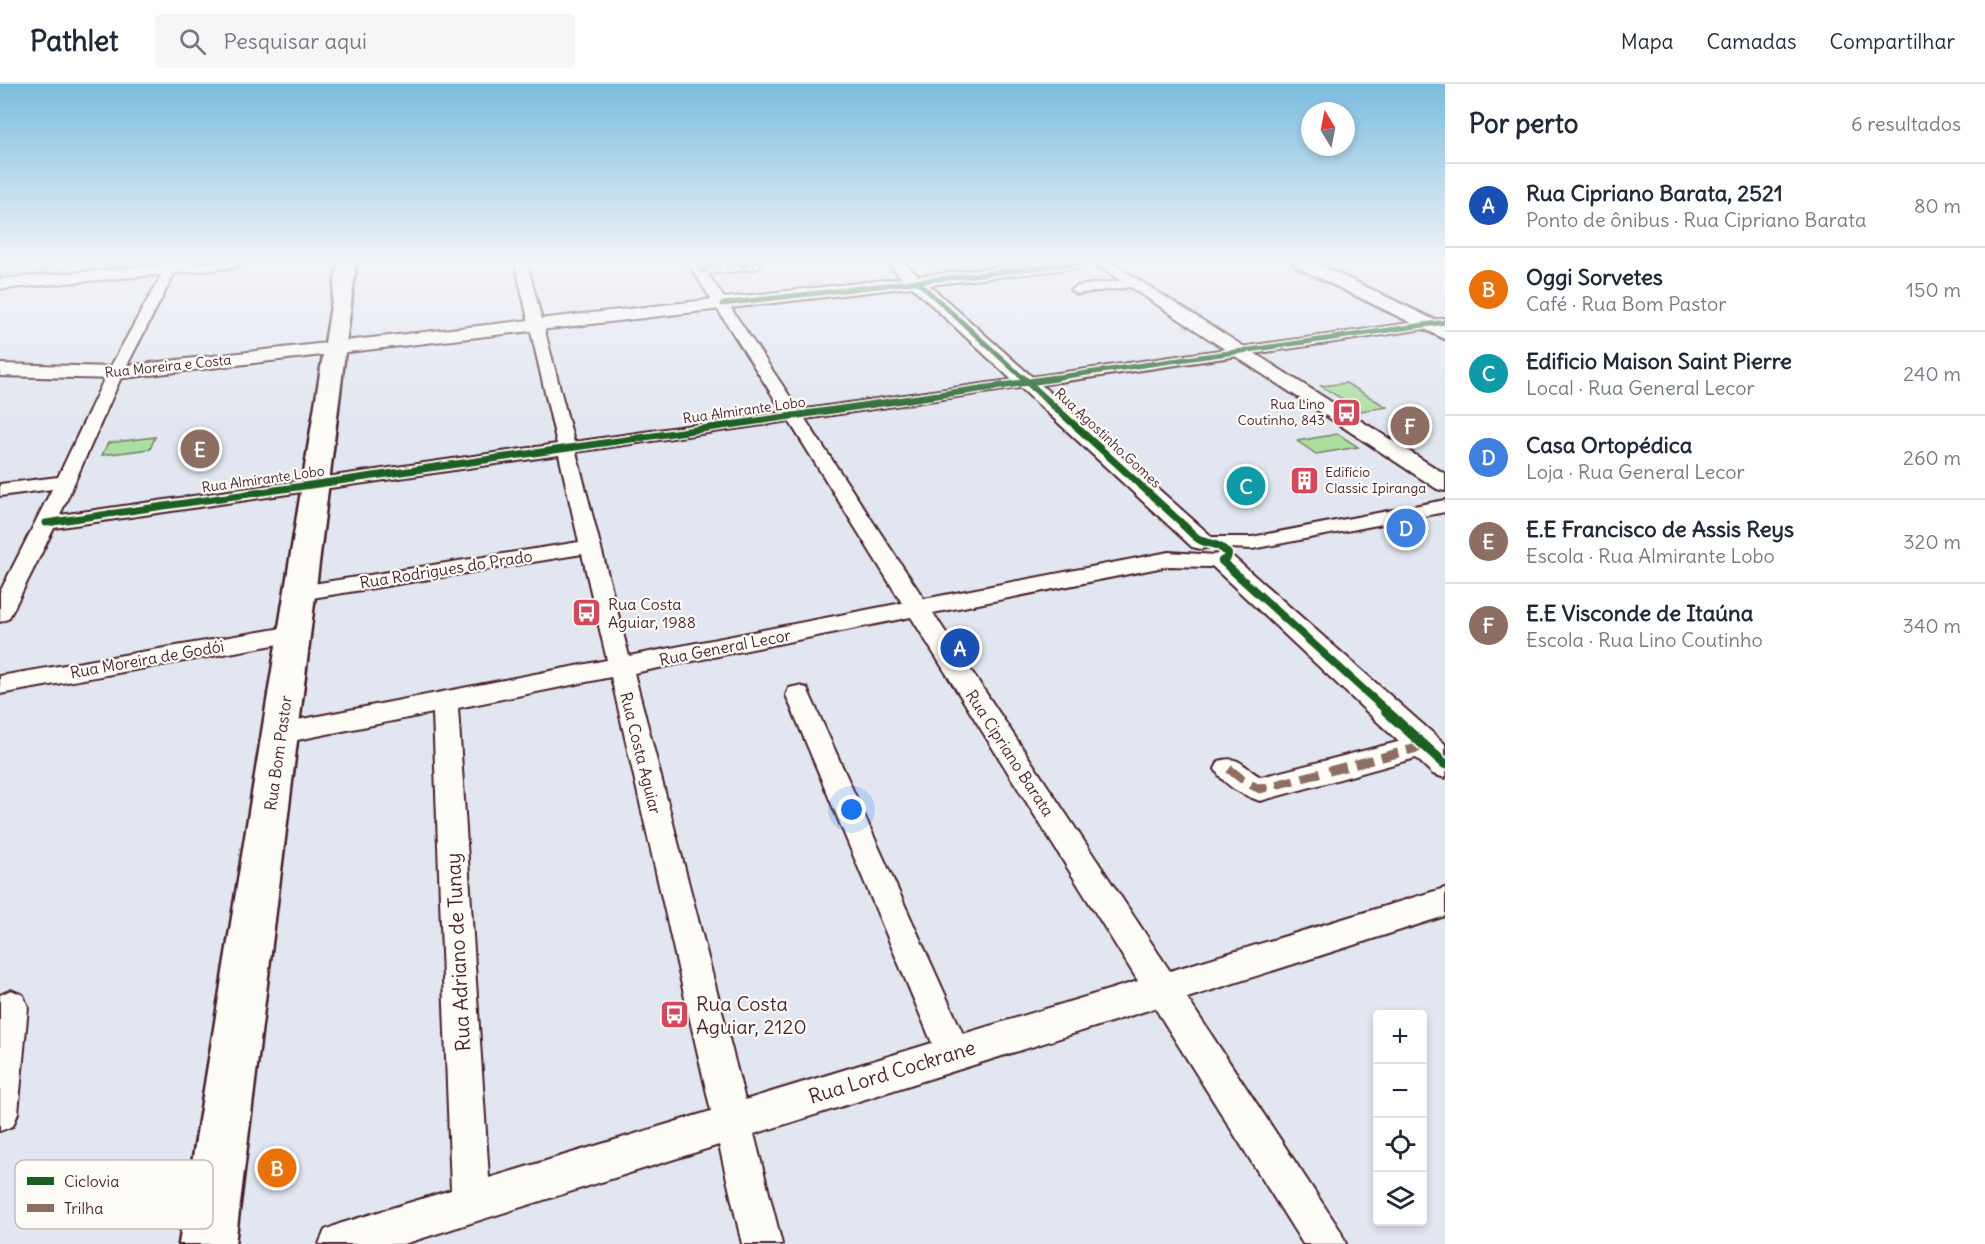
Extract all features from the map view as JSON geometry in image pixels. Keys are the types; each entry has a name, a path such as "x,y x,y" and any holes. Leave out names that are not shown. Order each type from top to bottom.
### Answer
{"main road":[{"name":"Rua Bom Pastor","path":"213,1203 282,733 339,317"},
{"path":"1419,317 1440,327"},
{"name":"Rua Bom Pastor","path":"207,1244 209,1229"}],"street":[{"path":"0,614 46,524 115,373 144,317"},
{"name":"Rua Costa Aguiar","path":"534,317 568,448 762,1244"},
{"name":"Rua Moreira e Costa","path":"0,370 115,373 611,317"},
{"name":"Rua Cipriano Barata","path":"731,317 1326,1244"},
{"name":"Rua Agostinho Gomes","path":"956,317 1217,550 1435,755"},
{"path":"1186,317 1445,484"},
{"name":"Rua Almirante Lobo","path":"46,524 1238,351 1440,327"},
{"path":"0,490 64,482"},
{"name":"Rua General Lecor","path":"282,733 1445,506"},
{"name":"Rua Rodrigues do Prado","path":"300,592 592,546"},
{"name":"Rua Moreira de Godói","path":"0,685 294,634"},
{"path":"798,695 954,1053"},
{"name":"Rua Adriano de Tunay","path":"445,701 471,1203"},
{"path":"1229,769 1247,783 1260,789 1435,755"},
{"name":"Rua Lord Cockrane","path":"339,1244 1445,902"},
{"path":"0,1113 11,1007"}],"green space":[{"path":"1346,383 1387,407 1361,411 1321,386"},
{"path":"1338,434 1358,447 1316,454 1297,441"},
{"path":"155,437 150,449 102,455 108,443"}],"marked path":[{"path":"1229,769 1247,783 1260,789 1425,746"}],"cycle path":[{"path":"956,317 1201,541 1220,545 1228,554 1227,558 1222,561 1445,764"},
{"path":"46,523 1445,322"}],"place":[{"name":"Rua Lino Coutinho, 843","path":"1346,412"},
{"name":"E.E Visconde de Itaúna","path":"1410,426"},
{"name":"E.E Francisco de Assis Reys","path":"200,449"},
{"name":"Edifício Classic Ipiranga","path":"1304,480"},
{"name":"Edificio Maison Saint Pierre","path":"1246,486"},
{"name":"Casa Ortopédica","path":"1406,528"},
{"name":"Rua Costa Aguiar, 1988","path":"587,613"},
{"name":"Rua Cipriano Barata, 2521","path":"960,648"},
{"name":"Rua Costa Aguiar, 2120","path":"675,1015"},
{"name":"Oggi Sorvetes","path":"277,1168"}]}
